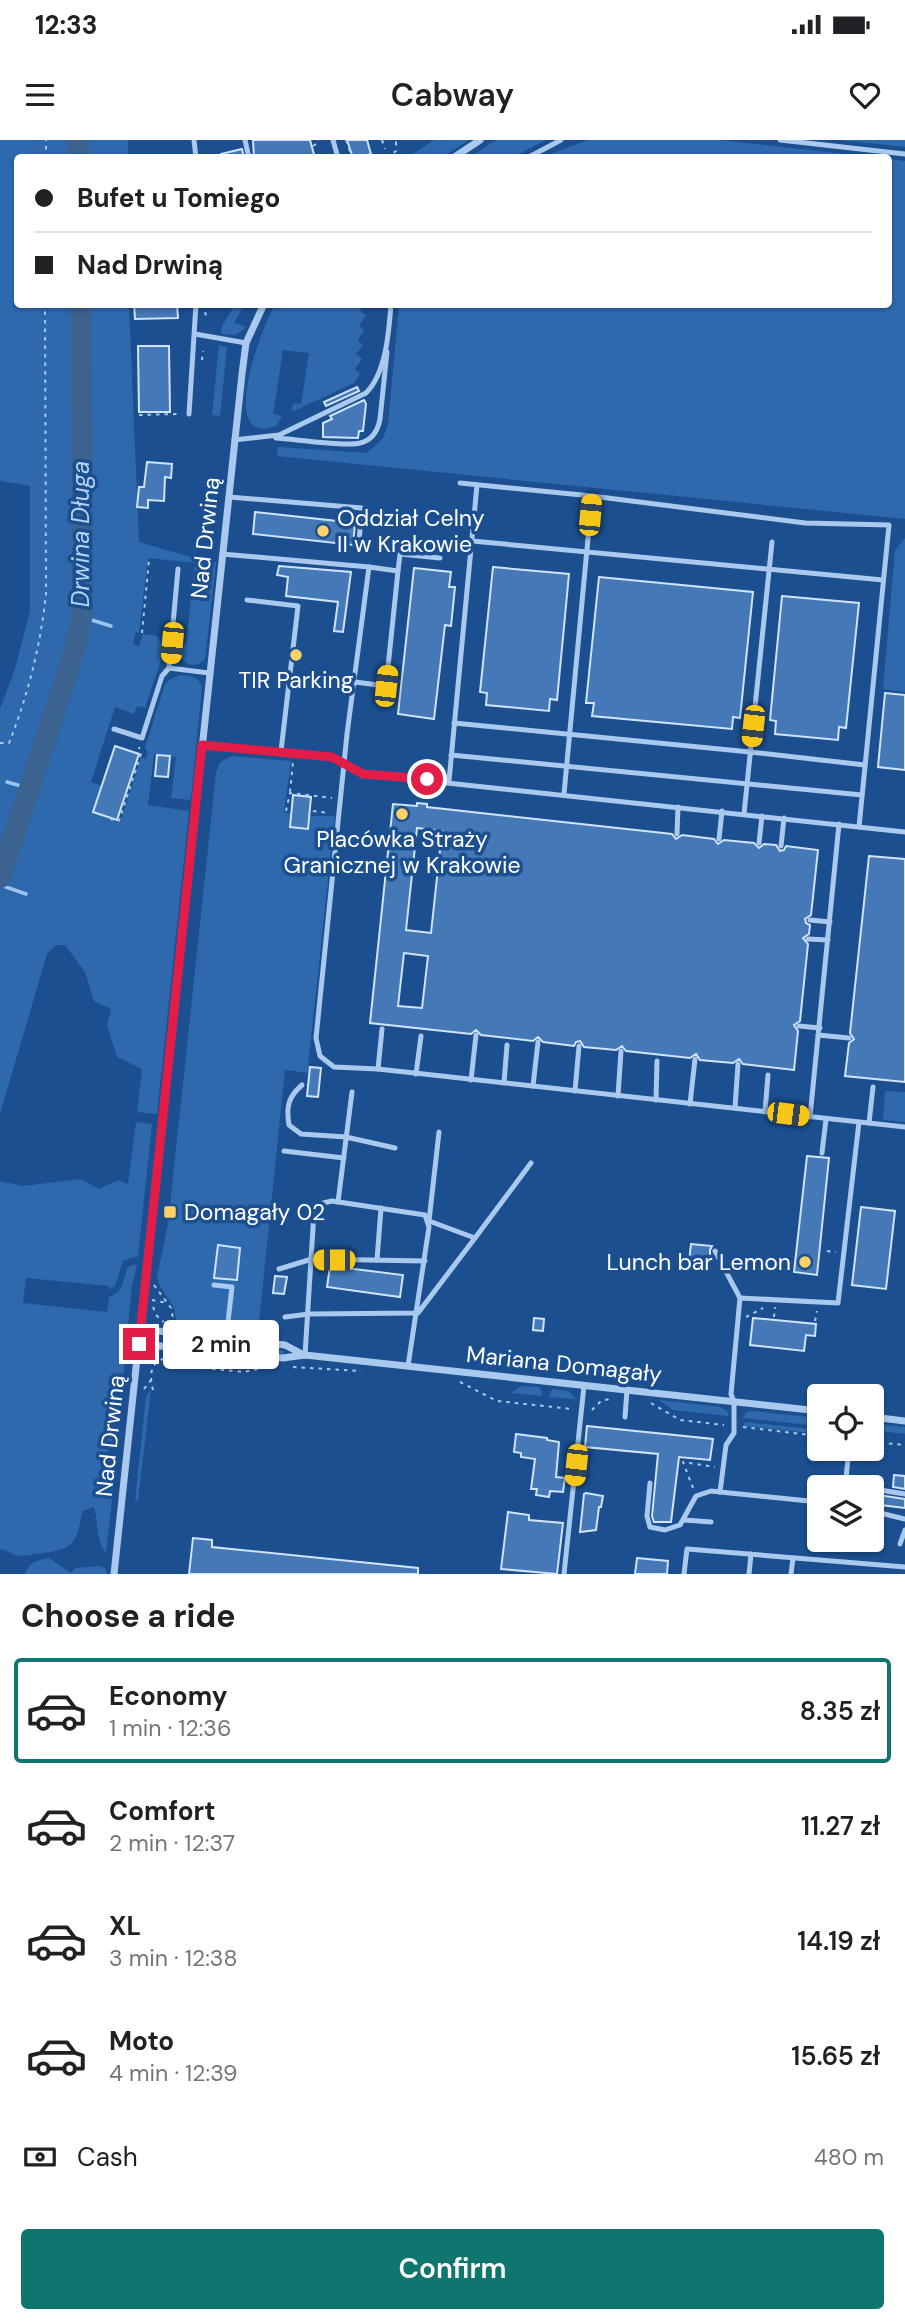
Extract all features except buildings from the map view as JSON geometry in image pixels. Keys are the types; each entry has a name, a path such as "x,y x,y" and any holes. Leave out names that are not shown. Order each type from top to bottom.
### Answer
{"street":[{"path":"459,154 480,140"},
{"name":"Nad Drwiną","path":"114,1574 234,440 246,343 262,308"},
{"name":"Mariana Domagały","path":"140,1329 285,1345 305,1355"},
{"name":"Mariana Domagały","path":"139,1344 283,1358 305,1355 807,1410"},
{"path":"884,1418 905,1421"}],"lane":[{"path":"535,154 561,140"},
{"path":"780,140 905,154"},
{"path":"189,414 196,308"},
{"path":"262,437 353,444 367,440 379,428 391,308"},
{"path":"195,334 246,343"},
{"path":"234,440 279,435 366,393 372,387 387,349"},
{"path":"460,483 592,496 806,523 889,525 859,827"},
{"path":"449,781 477,485"},
{"path":"564,794 592,496"},
{"path":"229,497 362,508 359,541"},
{"path":"472,541 883,580"},
{"path":"744,814 772,542"},
{"path":"222,554 398,571"},
{"path":"355,682 386,686 400,554 440,558"},
{"path":"369,567 316,1038 320,1056 334,1067 416,1073 905,1128"},
{"path":"114,729 142,738 162,676 169,668 178,569"},
{"path":"247,600 298,606 281,751"},
{"path":"169,668 209,673"},
{"path":"454,723 865,765"},
{"path":"202,745 332,757 363,774 449,781 905,832"},
{"path":"451,755 862,795"},
{"path":"677,834 678,807"},
{"path":"719,839 722,811"},
{"path":"759,843 762,816"},
{"path":"781,846 784,818"},
{"path":"810,1117 839,824"},
{"path":"810,920 830,922"},
{"path":"808,939 828,940"},
{"path":"799,1026 849,1038"},
{"path":"378,1069 382,1029"},
{"path":"471,1080 477,1035"},
{"path":"416,1073 421,1036"},
{"path":"533,1086 538,1042"},
{"path":"504,1083 507,1045"},
{"path":"575,1091 579,1046"},
{"path":"618,1096 621,1051"},
{"path":"691,1104 695,1059"},
{"path":"656,1100 657,1061"},
{"path":"735,1108 738,1064"},
{"path":"765,1112 768,1075"},
{"path":"302,1084 292,1093 286,1109 289,1125 302,1134 346,1137 395,1147"},
{"path":"869,1124 873,1087"},
{"path":"338,1202 352,1093"},
{"path":"822,1153 826,1119"},
{"path":"740,1298 838,1303 859,1122"},
{"path":"408,1366 425,1261 439,1132"},
{"path":"284,1151 344,1158"},
{"path":"418,1313 530,1163"},
{"path":"305,1355 314,1212 319,1204 326,1201 338,1202 425,1215 429,1221 475,1238"},
{"path":"377,1260 381,1208"},
{"path":"715,1251 740,1298 731,1394 734,1402 734,1433 726,1445 720,1492"},
{"path":"279,1269 312,1259 425,1261"},
{"path":"214,1285 232,1287 226,1339"},
{"path":"285,1317 309,1314 418,1313"},
{"path":"564,1574 584,1386"},
{"path":"625,1417 627,1391"},
{"path":"650,1483 647,1516 650,1527 656,1530 672,1528 684,1520 696,1496 711,1491 807,1501"},
{"path":"884,1491 905,1494"},
{"path":"884,1514 905,1519"},
{"path":"684,1520 711,1522"},
{"path":"900,1544 905,1530"},
{"path":"684,1574 687,1549 905,1567"},
{"path":"749,1574 751,1554"},
{"path":"792,1574 793,1558"}],"path":[{"path":"313,146 318,140"},
{"path":"382,140 385,149"},
{"path":"392,154 400,140"},
{"path":"0,743 9,743 28,687 43,627 46,593 45,308"},
{"path":"142,633 149,560"},
{"path":"110,819 119,821 141,754 139,747 142,738"},
{"path":"286,811 294,759"},
{"path":"289,793 335,799"},
{"path":"313,811 340,814"},
{"path":"154,1285 168,1303 172,1325 157,1316 152,1300 154,1285"},
{"path":"152,1300 168,1303"},
{"path":"774,1317 776,1300"},
{"path":"738,1322 776,1300"},
{"path":"153,1390 151,1367 158,1361 170,1358"},
{"path":"169,1363 244,1372 272,1366"},
{"path":"292,1367 364,1372"},
{"path":"458,1382 497,1401 576,1409"},
{"path":"586,1410 593,1409 598,1404"},
{"path":"669,1412 680,1420 729,1426"},
{"path":"740,1427 807,1435"},
{"path":"884,1443 905,1445"},
{"path":"696,1496 683,1462 723,1468"}],"shaded area":[{"path":"0,140 128,140 128,154 14,154 14,308 129,308 139,542 216,563 205,659 191,665 180,655 177,644 186,645 195,563 148,558 139,633 136,632 133,644 139,646 143,634 157,636 162,642 162,657 145,708 137,706 134,714 115,707 91,782 102,786 94,812 120,823 141,758 146,759 148,752 145,748 165,684 185,675 196,678 202,687 191,798 171,798 176,757 154,754 148,805 189,811 157,1114 137,1112 142,1069 117,1057 107,1026 111,1009 94,1001 85,972 65,945 56,945 47,954 0,1114 0,709 14,672 30,611 30,486 0,481"},
{"path":"434,140 469,140 448,154 413,154"},
{"path":"496,140 546,140 519,154 475,154"},
{"path":"588,140 719,140 846,154 550,154"},
{"path":"840,140 905,140 905,147"},
{"path":"892,159 905,161 905,519 277,456 278,447 367,453 383,438 388,424 399,308 892,308"},
{"path":"233,308 242,308 234,323 247,327 235,335 221,334 222,326"},
{"path":"274,308 362,308 360,311 366,315 359,326 364,330 358,340 363,345 356,354 362,359 355,369 360,373 354,383 294,411 293,403 301,404 309,353 283,350 273,414 282,416 277,425 262,429 249,419 246,406 247,388 257,349"},
{"path":"219,345 227,347 220,416 212,415"},
{"path":"905,538 905,692 883,689 895,550"},
{"path":"232,756 291,761 284,812 291,814 290,826 308,828 309,816 335,816 308,1065 310,1073 285,1070 258,1332 181,1324 176,1320 174,1308 157,1277 168,1224 216,773 220,762"},
{"path":"885,1091 905,1092 905,1122 883,1120"},
{"path":"136,1122 152,1124 138,1256 123,1261 115,1286 109,1290 109,1286 26,1278 23,1303 107,1312 109,1297 121,1288 129,1266 137,1264 132,1285 124,1385 112,1445 109,1445 113,1491 106,1553 99,1537 94,1507 82,1511 75,1539 65,1548 15,1555 0,1549 0,1181 23,1186 80,1179 99,1189 118,1180 128,1184"},
{"path":"179,1340 284,1351 284,1354 179,1344"},
{"path":"177,1355 218,1365 219,1368 172,1363"},
{"path":"521,1386 539,1387 542,1396 511,1393"},
{"path":"552,1389 568,1391 576,1399 549,1397"},
{"path":"151,1390 138,1500 135,1501 146,1396"},
{"path":"659,1400 720,1407 727,1411 729,1416 673,1410"},
{"path":"747,1412 807,1417 807,1425 742,1418"},
{"path":"745,1422 807,1429 807,1433 743,1426"},
{"path":"884,1425 905,1427 905,1434 884,1431"},
{"path":"49,1558 71,1573 75,1568 99,1566 105,1568 107,1574 25,1574 34,1562"}],"waterway":[{"name":"Drwina Długa","path":"78,140 78,154"},
{"name":"Drwina Długa","path":"0,878 71,662 82,617 81,308"},
{"path":"82,617 111,626"},
{"path":"7,782 28,788"},
{"path":"0,885 26,894"}],"place":[{"name":"Oddział Celny II w Krakowie","path":"323,531"},
{"name":"TIR Parking","path":"296,655"},
{"name":"Placówka Straży Granicznej w Krakowie","path":"402,814"},
{"name":"Domagały 02","path":"170,1212"},
{"name":"Lunch bar Lemon","path":"805,1262"}],"route":[{"path":"139,1344 202,745 332,757 363,774 427,779"}]}
